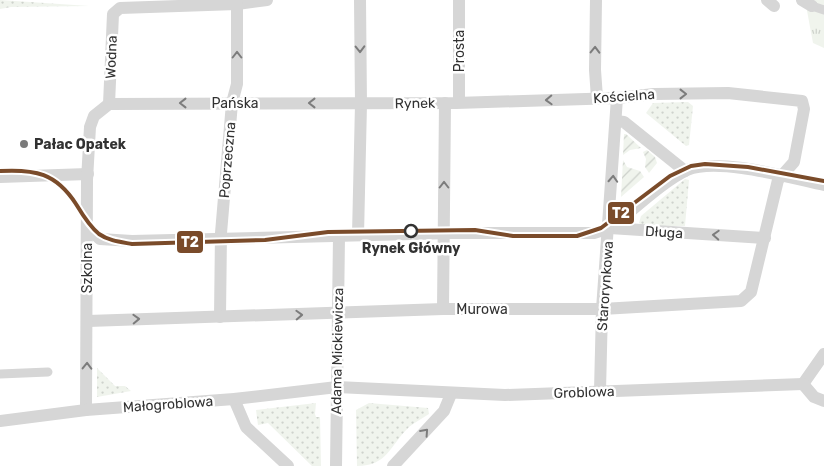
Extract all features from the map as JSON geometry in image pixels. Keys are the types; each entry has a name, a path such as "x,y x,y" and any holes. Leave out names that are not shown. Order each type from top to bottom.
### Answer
{"street":[{"path":"237,4 267,0"},
{"path":"347,236 361,104 360,0"},
{"name":"Prosta","path":"459,0 459,102"},
{"path":"596,0 595,70 597,98"},
{"name":"Wodna","path":"109,104 113,14 116,11 129,6 237,4"},
{"name":"Poprzeczna","path":"220,317 221,238 232,103 237,84 237,4"},
{"name":"Kościelna","path":"445,103 617,98 654,94 728,93 802,101"},
{"name":"Starorynkowa","path":"600,391 602,309 610,228 617,98"},
{"name":"Murowa","path":"88,321 444,309 602,309 740,301 751,292 778,180 794,162 804,109 802,101"},
{"name":"Rynek","path":"361,104 445,103 444,309"},
{"name":"Pańska","path":"109,104 361,104"},
{"name":"Szkolna","path":"86,410 88,321 87,227 90,127 94,116 109,104"},
{"path":"616,121 624,122 685,171"},
{"path":"610,228 685,171 714,167 782,176 824,185"},
{"path":"0,177 88,174"},
{"path":"87,227 100,239 110,240 444,234"},
{"name":"Długa","path":"444,234 594,233 610,228 765,238"},
{"name":"Adama Mickiewicza","path":"336,466 337,313 347,236"},
{"path":"824,354 803,384 814,397 824,401"},
{"path":"0,374 48,372"},
{"name":"Groblowa","path":"337,386 451,394 505,395 803,384"},
{"name":"Małogroblowa","path":"0,421 86,410 234,399 337,386"},
{"path":"393,466 444,411 451,394"},
{"path":"234,399 246,427 288,466"}],"green space":[{"path":"0,0 89,6 11,7 0,9"},
{"path":"805,0 824,0 824,48 813,43"},
{"path":"688,102 693,106 689,145 686,146 646,113 653,103"},
{"path":"624,134 641,148 630,150 623,155"},
{"path":"647,150 655,157 657,163 649,173 645,167 646,159 643,152"},
{"path":"623,160 627,167 640,171 644,177 621,197"},
{"path":"685,179 689,180 685,226 644,226 639,223 641,216"},
{"path":"97,368 115,386 125,386 131,391 97,397"},
{"path":"316,403 315,414 316,417 320,417 321,466 312,466 268,423 258,425 256,410"},
{"path":"369,403 428,408 429,414 409,427 382,458 367,465 357,466 356,410"}],"transit line":[{"name":"T2","path":"0,171 34,172 52,179 61,185 95,231 111,240 132,244 265,240 328,232 475,230 513,236 577,236 601,228 670,176 691,166 705,164 748,167 824,181"}],"place":[{"name":"Pałac Opatek","path":"24,144"},
{"name":"Rynek Główny","path":"411,231"}]}
